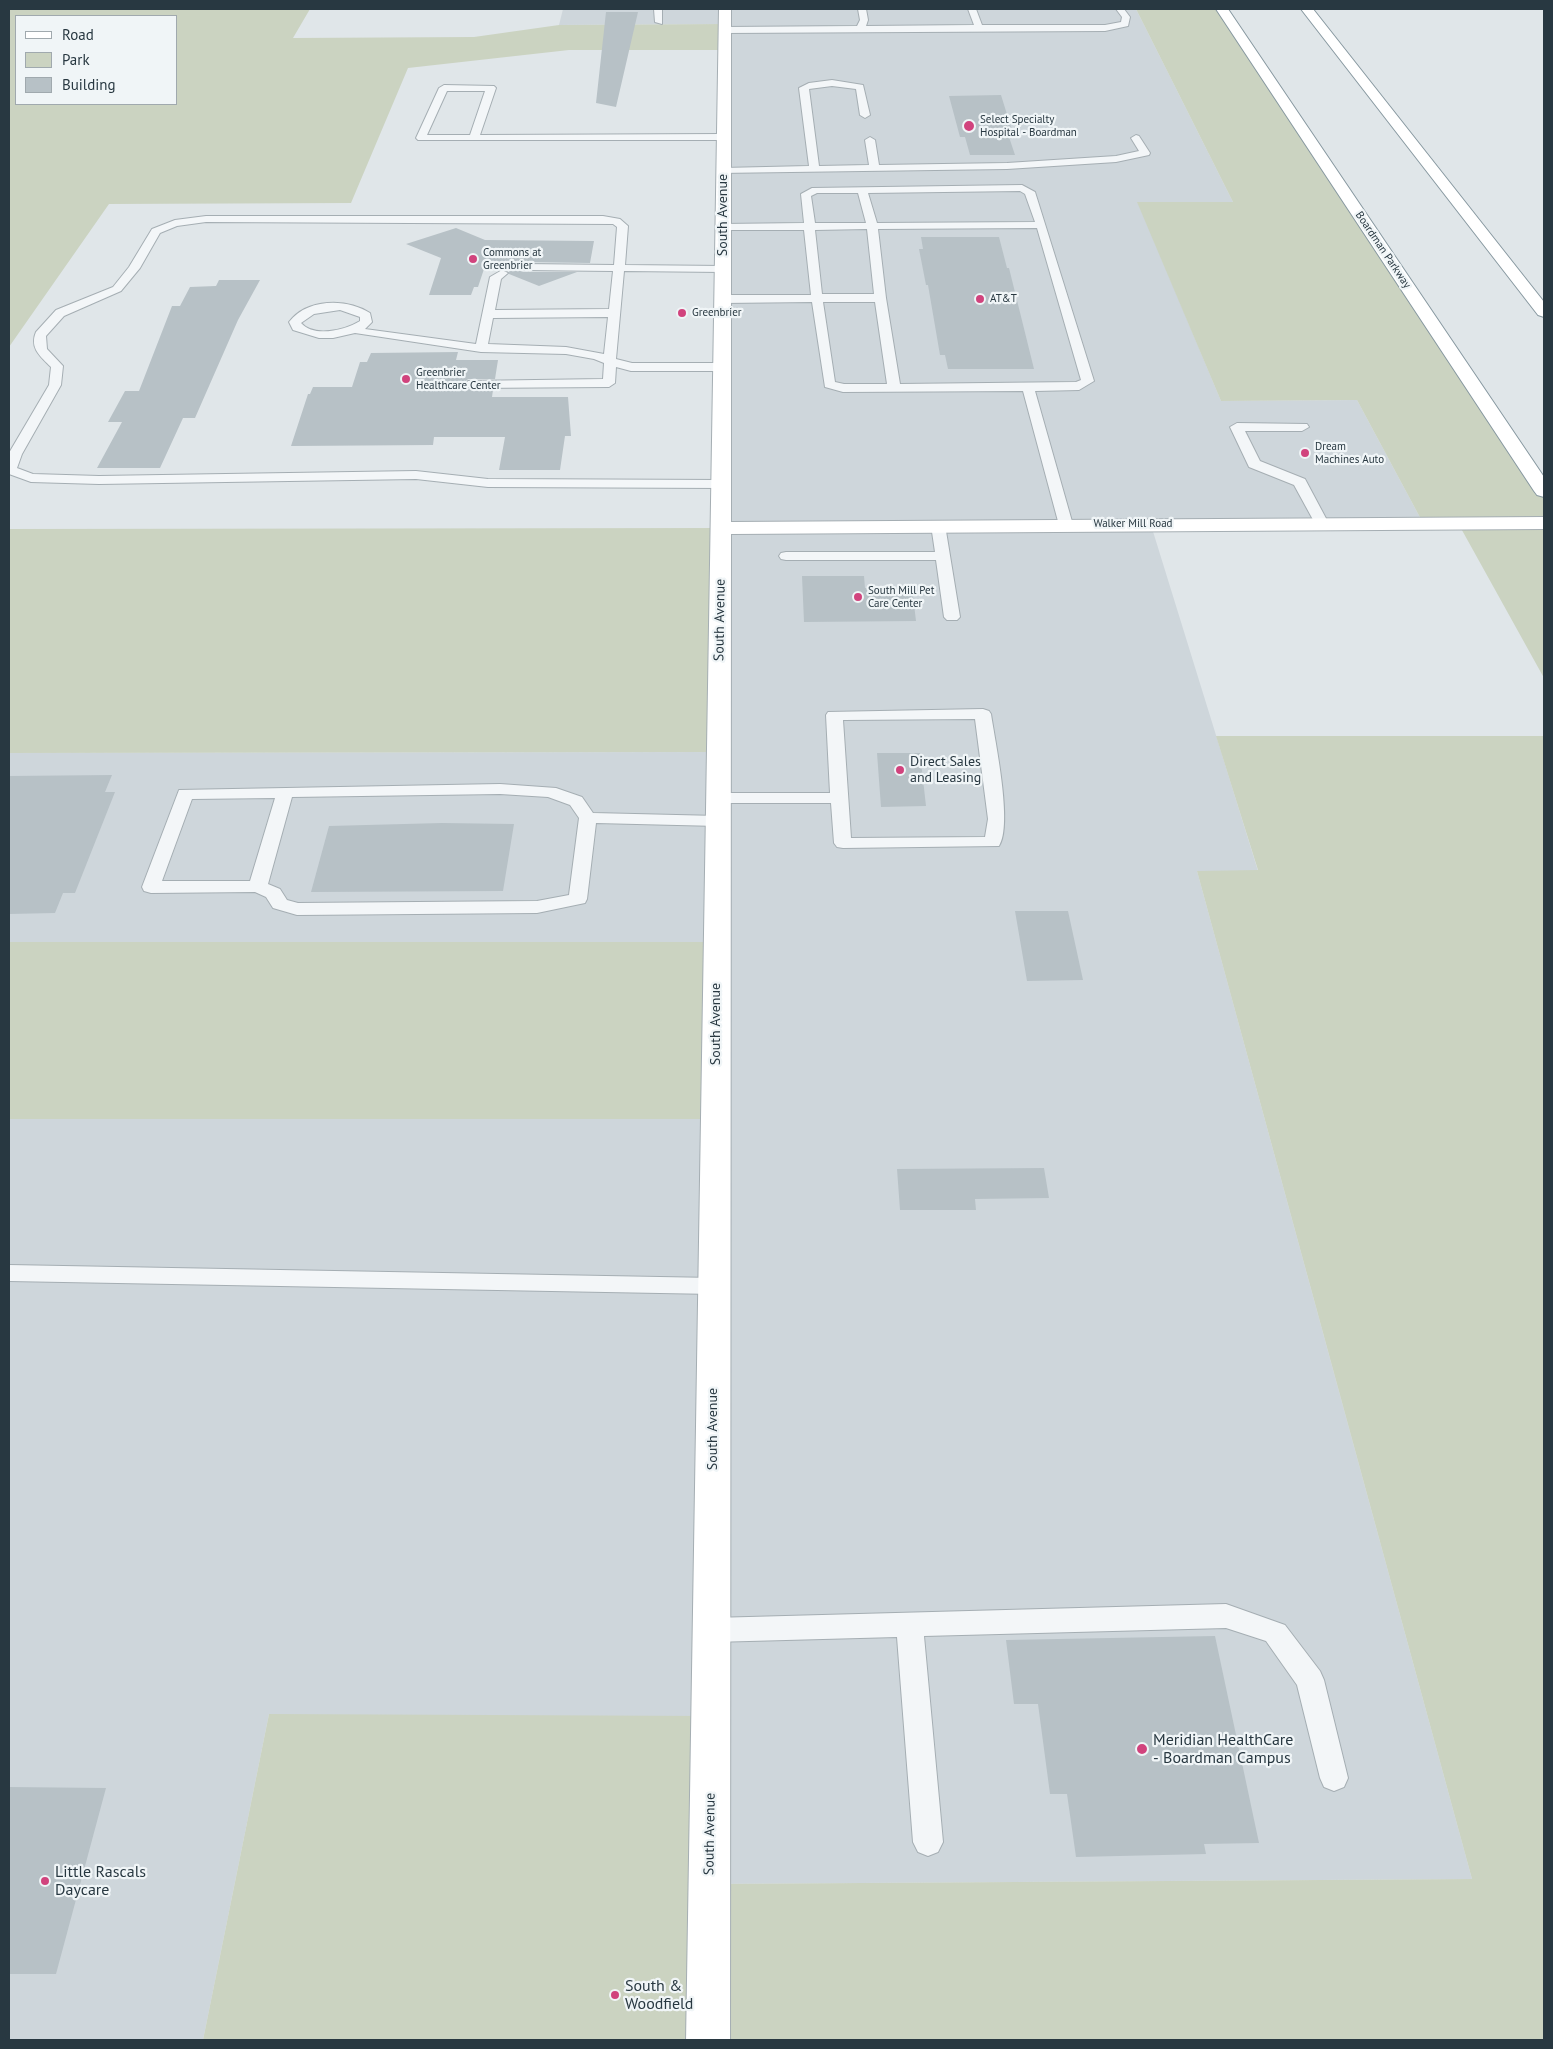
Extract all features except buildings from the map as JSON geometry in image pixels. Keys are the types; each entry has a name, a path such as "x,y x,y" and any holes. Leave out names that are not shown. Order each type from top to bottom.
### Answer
{"main road":[{"name":"Boardman Parkway","path":"1222,9 1544,491"},
{"path":"1307,9 1544,312"},
{"name":"South Avenue","path":"708,2040 725,19"},
{"name":"Walker Mill Road","path":"721,528 938,525 1544,523"}],"lane":[{"path":"658,9 658,22"},
{"path":"860,30 864,20 862,9"},
{"path":"972,9 979,28"},
{"path":"725,19 860,30 1105,28 1125,24 1126,17 1120,9"},
{"path":"814,169 804,88 826,84 852,84 860,86 865,115"},
{"path":"474,138 491,88 444,88 421,138 474,138 724,138"},
{"path":"723,170 1007,166 1116,159 1145,153 1136,138"},
{"path":"870,140 875,169"},
{"path":"1022,188 1030,192 1088,381 1079,386 1028,387 843,388 829,384 817,298 806,194 816,190 862,189 1022,188"},
{"path":"862,189 872,226 880,298 894,387"},
{"path":"472,384 609,383 623,226 616,221 603,219 206,219 175,223 156,230 134,268 117,289 60,313 40,335 41,350 57,366 55,385 15,454 10,470 31,478 99,480 416,476 488,483 722,484"},
{"path":"723,227 1041,225"},
{"path":"523,268 723,269"},
{"path":"481,348 496,277 502,273"},
{"path":"723,299 880,298"},
{"path":"355,329 366,322 366,316 351,308 322,308 304,314 295,322 298,328 305,332 318,334 333,334 355,329 380,336 481,348 538,349 599,355 610,361 631,367 722,367"},
{"path":"488,314 614,314"},
{"path":"1028,387 1066,525"},
{"path":"1302,427 1237,427 1254,464 1300,482 1322,524"},
{"path":"938,525 952,616"},
{"path":"786,556 943,556"},
{"path":"983,714 998,819 993,842 843,843 838,798 834,715 983,714"},
{"path":"500,789 550,792 576,801 588,818 578,899 536,907 297,909 280,904 273,893 258,886 151,887 185,794 500,789"},
{"path":"258,886 285,793"},
{"path":"588,818 718,810 838,798"},
{"path":"9,1273 714,1286"},
{"path":"712,1630 1226,1616 1275,1633 1310,1680 1334,1778"},
{"path":"909,1624 928,1842"}],"shaded area":[{"path":"563,9 1136,9 1233,202 1138,202 1221,401 1357,400 1423,523 1151,525 1258,871 1197,871 1472,1879 710,1884 269,1714 203,2040 9,2040 9,1119 715,1119 716,942 9,942 9,753 719,752 725,24 559,25"}],"green space":[{"path":"9,9 310,9 293,38 474,37 559,25 725,24 725,50 569,50 408,68 351,203 109,204 9,347"},
{"path":"1136,9 1222,9 1544,491 1544,678 1458,523 1423,523 1357,400 1221,401 1137,202 1233,202"},
{"path":"721,528 719,752 9,753 9,529"},
{"path":"1216,736 1544,736 1544,2040 203,2040 269,1714 711,1716 710,1884 1472,1879 1197,871 1258,870"},
{"path":"9,942 717,942 716,1119 9,1119"}],"place":[{"name":"Select Specialty Hospital - Boardman","path":"969,126"},
{"name":"Commons at Greenbrier","path":"473,259"},
{"name":"AT&T","path":"980,299"},
{"name":"Greenbrier","path":"682,313"},
{"name":"Greenbrier Healthcare Center","path":"406,379"},
{"name":"Dream Machines Auto","path":"1305,453"},
{"name":"South Mill Pet Care Center","path":"858,597"},
{"name":"Direct Sales and Leasing","path":"900,770"},
{"name":"Meridian HealthCare - Boardman Campus","path":"1142,1749"},
{"name":"Little Rascals Daycare","path":"45,1881"},
{"name":"South & Woodfield","path":"615,1995"}]}
